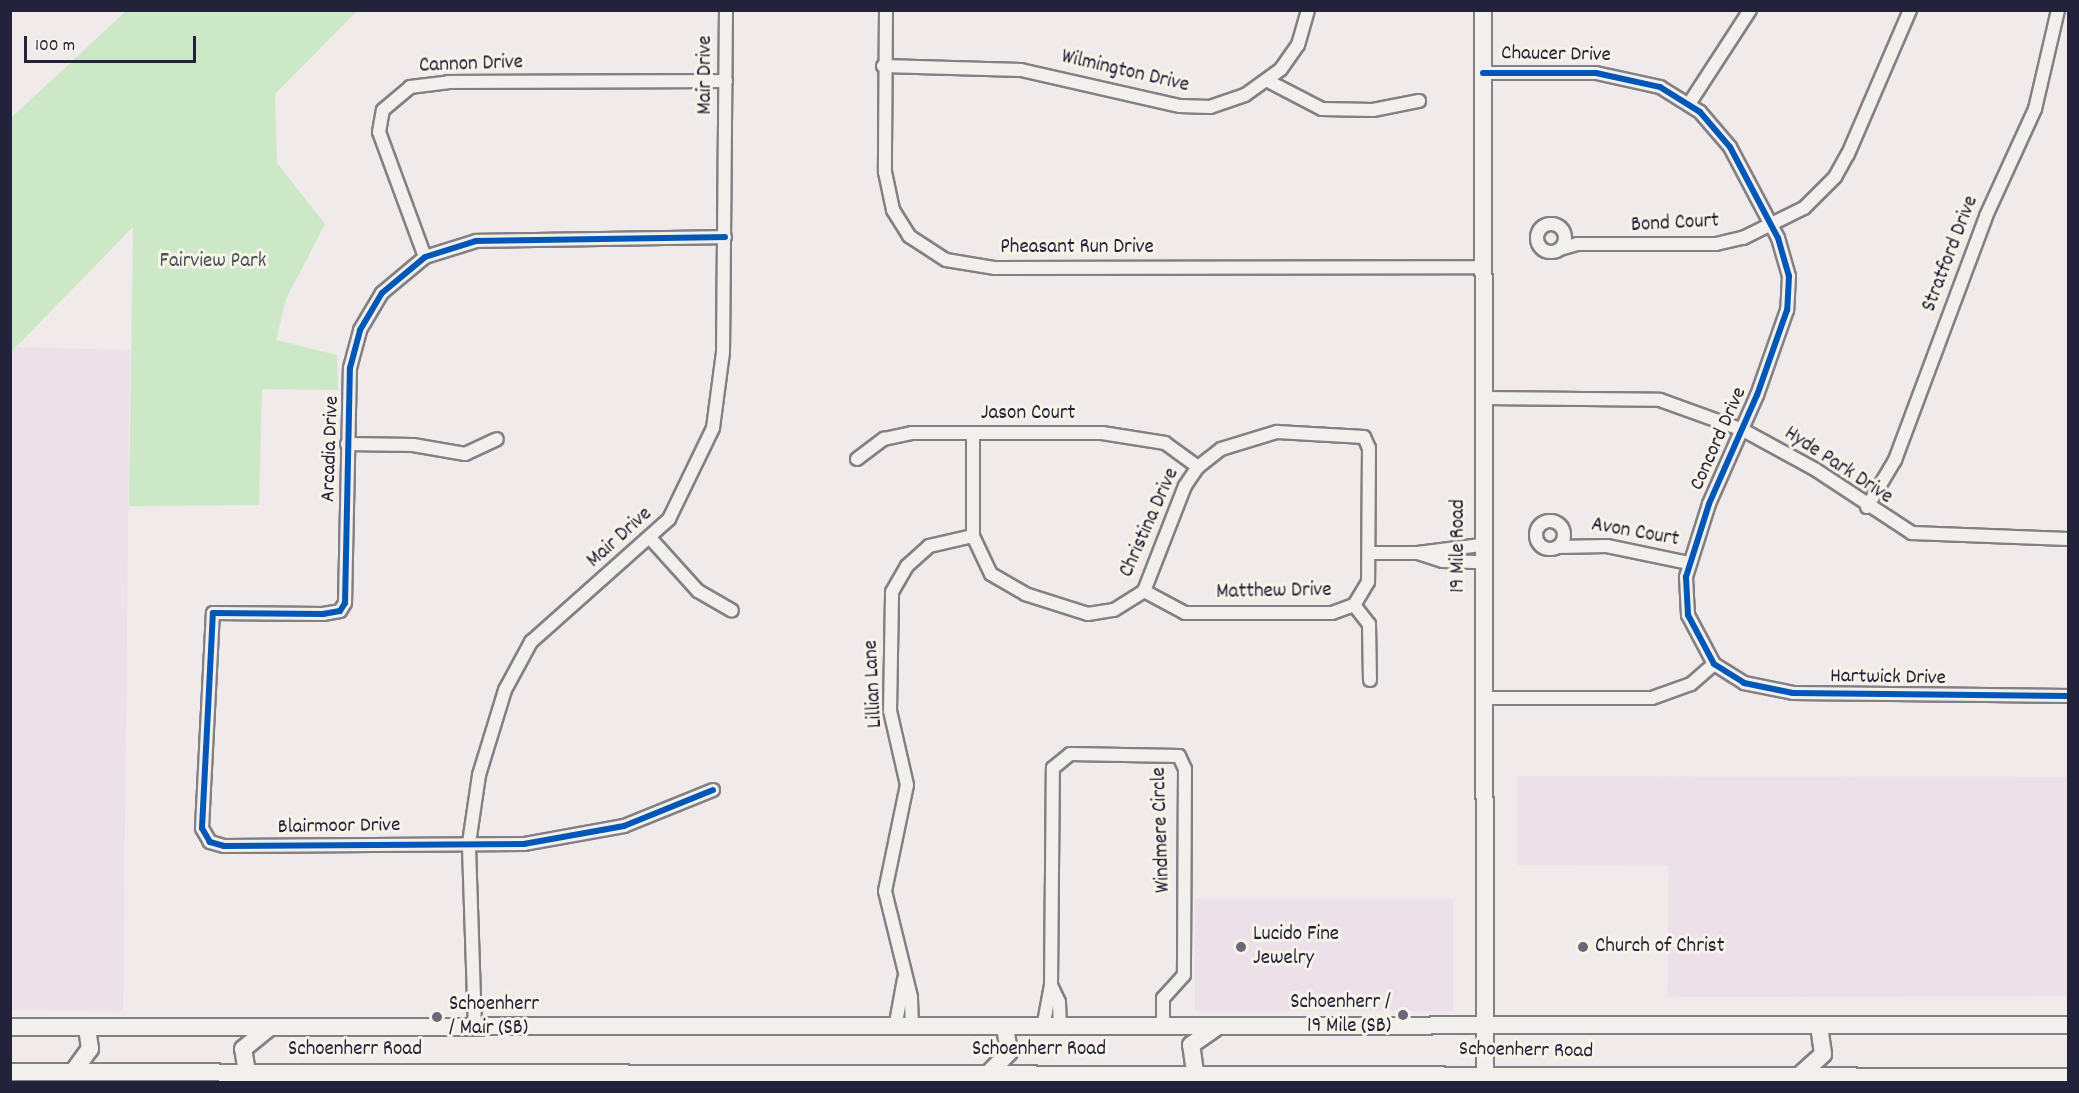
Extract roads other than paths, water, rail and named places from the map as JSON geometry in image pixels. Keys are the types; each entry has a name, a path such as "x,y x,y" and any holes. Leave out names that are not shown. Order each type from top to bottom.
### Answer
{"main road":[{"name":"19 Mile Road","path":"1483,10 1481,562 1485,1078"},
{"name":"Schoenherr Road","path":"10,1027 1215,1028 2068,1025"},
{"path":"73,1072 90,1049 87,1027"},
{"path":"247,1072 246,1044 272,1027"},
{"path":"989,1072 1010,1052 1005,1027"},
{"path":"1800,1075 1823,1054 1819,1027"},
{"path":"1195,1072 1191,1045 1215,1028"},
{"name":"Schoenherr Road","path":"10,1072 247,1072 321,1078 801,1078 989,1072 1195,1072 1485,1078 1751,1079 1800,1075 2013,1080 2068,1077"}],"street":[{"name":"Mair Drive","path":"475,1028 469,843 489,736 531,642 651,539 684,493 712,428 723,352 726,10"},
{"name":"Pheasant Run Drive","path":"886,10 885,172 893,210 909,236 946,260 995,268 1483,267"},
{"name":"Wilmington Drive","path":"884,66 1021,70 1194,108 1227,103 1269,81 1298,45 1308,10"},
{"path":"1689,104 1750,10"},
{"path":"1772,225 1804,208 1835,177 1910,10"},
{"name":"Stratford Drive","path":"1866,507 1894,460 1986,216 2035,109 2058,10"},
{"name":"Chaucer Drive","path":"1483,74 1614,75 1649,82 1689,104 1730,147 1772,225"},
{"name":"Cannon Drive","path":"425,256 379,132 383,110 410,87 448,82 726,81"},
{"path":"1269,81 1322,109 1373,110 1419,101"},
{"path":"1565,232 1560,249 1542,248 1537,235 1550,223 1565,232 1577,244"},
{"name":"Bond Court","path":"1560,249 1577,244 1709,245 1772,225"},
{"name":"Concord Drive","path":"1714,664 1688,615 1689,563 1743,430 1787,310 1789,276 1772,225"},
{"name":"Arcadia Drive","path":"210,842 201,828 211,618 224,610 340,611 350,368 360,330 382,293 425,256 497,239 725,237"},
{"name":"Hyde Park Drive","path":"1483,398 1630,396 1683,405 1743,430 1816,470 1866,507 1901,529 1927,537 2068,539"},
{"name":"Christina Drive","path":"973,434 973,536 991,574 1005,585 1075,613 1114,610 1144,591 1179,498 1198,467 1221,449 1256,436 1358,433 1369,448 1369,553"},
{"name":"Jason Court","path":"857,459 900,435 1114,434 1175,447 1198,467"},
{"path":"347,444 413,445 465,454 497,439"},
{"name":"Avon Court","path":"1575,543 1549,521 1536,532 1544,549 1575,543 1689,563"},
{"name":"Avon Court","path":"1558,548 1563,531"},
{"name":"Lillian Lane","path":"903,1028 904,979 885,891 907,784 890,711 892,592 907,566 929,546 973,536"},
{"path":"651,539 698,591 732,611"},
{"path":"1369,553 1418,553 1481,545"},
{"name":"Matthew Drive","path":"1144,591 1185,613 1332,613 1354,605 1368,582 1369,553"},
{"path":"1418,553 1443,561 1481,562"},
{"path":"1354,605 1370,631 1370,680"},
{"path":"1483,698 1652,698 1691,684 1714,664"},
{"name":"Hartwick Drive","path":"1714,664 1744,683 1793,693 2068,696"},
{"name":"Windmere Circle","path":"1052,1028 1059,1002 1051,984 1056,763 1070,754 1179,756 1185,770 1184,975 1163,998 1163,1027"},
{"name":"Blairmoor Drive","path":"210,842 469,843 576,837 624,826 713,790"}],"place":[{"name":"Lucido Fine Jewelry","path":"1241,947"},
{"name":"Church of Christ","path":"1583,947"},
{"name":"Schoenherr / 19 Mile (SB)","path":"1403,1015"},
{"name":"Schoenherr / Mair (SB)","path":"437,1017"}],"park label":[{"name":"Fairview Park","path":"213,262"}]}
